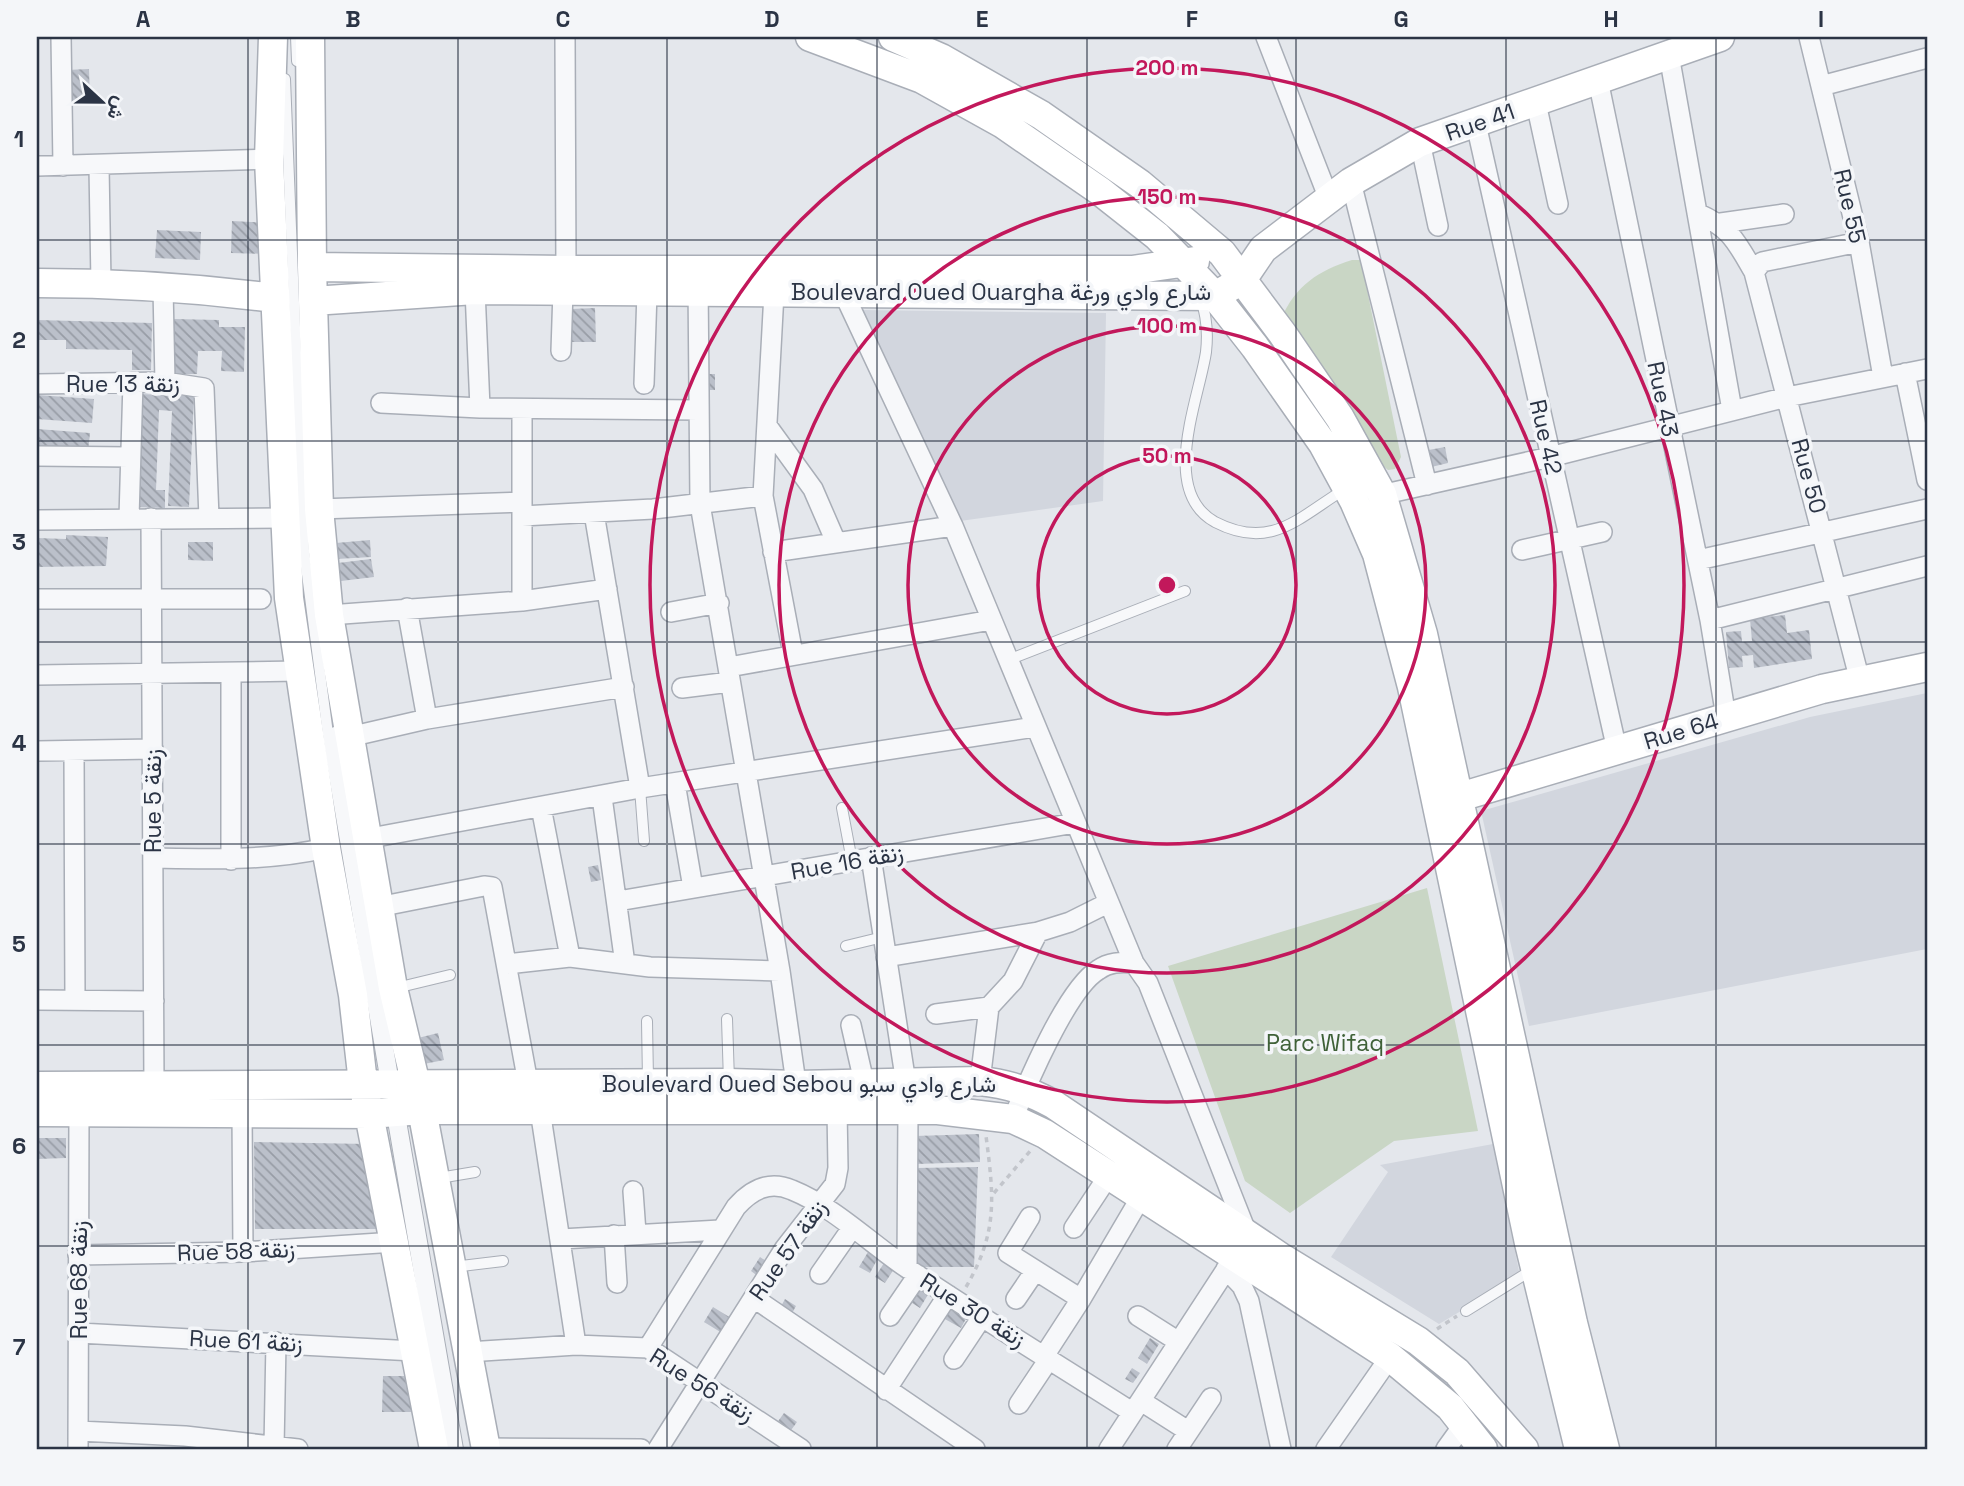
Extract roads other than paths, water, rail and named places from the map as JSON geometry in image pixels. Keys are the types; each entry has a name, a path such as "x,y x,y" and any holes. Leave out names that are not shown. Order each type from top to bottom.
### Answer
{"street":[{"path":"61,37 62,166"},
{"path":"561,351 565,281 565,37"},
{"path":"810,37 922,79 1003,124 1100,191 1157,236 1185,265 1323,444 1351,494 1377,554 1412,687 1448,801"},
{"path":"893,37 941,58 1041,115 1140,184 1222,253 1282,333 1340,418 1382,494 1423,634 1448,801 1547,1264 1579,1449"},
{"path":"1266,37 1329,199"},
{"name":"Rue 41","path":"1263,249 1351,182 1420,142 1720,37"},
{"name":"Rue 55","path":"1809,37 1859,242 1883,377"},
{"path":"289,41 269,159 283,518 289,598 299,671 326,848 353,995 393,1098 435,1179 468,1352 477,1449 641,1449"},
{"path":"289,41 312,267 319,509 329,615 365,839 393,988 395,1242 435,1449"},
{"path":"1669,55 1732,410"},
{"path":"1821,86 1927,58"},
{"name":"Rue 43","path":"1598,80 1698,560 1726,717"},
{"path":"1536,103 1558,204"},
{"name":"Rue 42","path":"1476,124 1617,750"},
{"path":"1420,142 1438,226"},
{"path":"37,166 269,159"},
{"path":"99,166 102,283"},
{"path":"1351,182 1427,485"},
{"path":"1697,213 1721,223 1784,214"},
{"name":"Rue 50","path":"1721,223 1731,234 1754,272 1860,681"},
{"path":"1754,272 1762,262 1859,242"},
{"name":"Boulevard Oued Ouargha شارع وادي ورغة","path":"312,267 565,281 698,282 1132,270 1185,265 1222,253 1263,249"},
{"name":"Boulevard Oued Ouargha شارع وادي ورغة","path":"313,301 565,281 647,292 698,282 774,293 844,295 1208,296 1242,280 1263,249"},
{"path":"698,282 700,504 780,971 798,1097"},
{"path":"37,283 102,283 217,290 274,287"},
{"path":"163,288 165,382"},
{"path":"475,290 480,408"},
{"path":"644,384 647,292"},
{"path":"774,293 763,496 793,654"},
{"path":"844,295 953,526 1134,964 1148,983 1236,1254 1242,1286 1249,1301 1277,1446"},
{"path":"1351,494 1382,494 1427,485 1787,397 1927,369"},
{"path":"1906,373 1927,480"},
{"path":"129,518 133,382"},
{"name":"Rue 13 زنقة","path":"37,384 165,382 204,388 209,518"},
{"path":"381,402 480,408 699,410"},
{"path":"522,409 522,601"},
{"path":"768,427 813,489 836,542"},
{"path":"37,457 129,457"},
{"path":"319,509 522,509 594,513 763,496"},
{"path":"1698,560 1927,509"},
{"path":"594,513 640,788"},
{"name":"Rue 5 زنقة","path":"151,518 154,1085"},
{"path":"37,520 283,518"},
{"path":"773,552 953,526"},
{"path":"1522,550 1602,533"},
{"path":"1710,620 1927,566"},
{"path":"329,615 522,601 607,589"},
{"path":"37,599 261,599"},
{"path":"671,612 719,603"},
{"path":"407,608 427,719"},
{"path":"682,688 793,654 991,620"},
{"name":"Rue 64","path":"1448,801 1822,688 1927,667"},
{"path":"37,675 299,671"},
{"path":"231,673 231,860"},
{"path":"349,737 427,719 624,687"},
{"path":"365,839 640,788 1035,727"},
{"path":"37,751 153,749"},
{"path":"74,752 75,1000"},
{"path":"675,783 693,888"},
{"path":"601,797 625,964"},
{"path":"541,807 570,957"},
{"name":"Rue 16 زنقة","path":"618,901 1075,823"},
{"path":"153,858 231,860 272,857 326,848"},
{"path":"861,859 883,937 906,1083"},
{"path":"378,907 484,886 492,887 528,1083"},
{"path":"886,957 1038,932 1070,922 1108,903"},
{"path":"979,1080 989,1007 1013,981 1038,932"},
{"path":"508,964 570,957 625,964 780,971"},
{"path":"1013,1119 1025,1089 1083,983 1096,971 1110,964 1134,964"},
{"path":"37,1000 154,1001"},
{"path":"936,1014 989,1007"},
{"path":"851,1025 864,1082"},
{"name":"Boulevard Oued Sebou شارع وادي سبو","path":"37,1086 154,1085 393,1098 540,1111 798,1097 864,1082 979,1080 1025,1089 1053,1104 1236,1254 1428,1349 1457,1372 1524,1449"},
{"name":"Boulevard Oued Sebou شارع وادي سبو","path":"37,1112 242,1112 528,1083 729,1083 798,1097 837,1109 983,1114 1013,1119 1045,1134 1141,1197 1236,1254 1390,1357 1418,1377 1464,1424 1483,1449"},
{"name":"Rue 57 زنقة","path":"658,1449 754,1298 817,1204 830,1192 837,1177 837,1109"},
{"name":"Rue 68 زنقة","path":"78,1440 79,1111"},
{"path":"540,1111 576,1345"},
{"path":"890,1316 912,1272 908,1111"},
{"path":"242,1112 243,1252"},
{"path":"1074,1228 1109,1175"},
{"name":"Rue 30 زنقة","path":"648,1348 720,1230 750,1192 763,1187 791,1189 852,1228 912,1272 1047,1357 1188,1432"},
{"path":"633,1191 636,1233"},
{"path":"1020,1404 1141,1197"},
{"path":"1030,1217 1008,1253 1082,1299"},
{"path":"820,1274 852,1228"},
{"path":"561,1238 720,1230"},
{"path":"614,1235 617,1283"},
{"name":"Rue 58 زنقة","path":"78,1255 243,1252 395,1242"},
{"path":"1109,1449 1236,1254"},
{"path":"1547,1264 1605,1449"},
{"path":"1016,1299 1035,1271"},
{"path":"754,1298 886,1391 975,1449"},
{"path":"886,1391 953,1298"},
{"path":"1138,1316 1179,1342"},
{"path":"954,1359 982,1317"},
{"name":"Rue 61 زنقة","path":"79,1333 414,1351"},
{"path":"274,1447 276,1342"},
{"name":"Rue 56 زنقة","path":"468,1352 576,1345 648,1348 702,1381 801,1449"},
{"path":"1326,1449 1390,1357"},
{"path":"1177,1449 1211,1398"},
{"path":"1446,1449 1464,1424"},
{"path":"78,1440 185,1436 298,1449"}],"lane":[{"path":"289,41 298,78"},
{"path":"289,41 304,551 331,757 393,1098 477,1449"},
{"path":"299,118 313,546 339,759 449,1449"},
{"path":"1208,296 1206,351 1185,448 1185,471 1193,498 1206,516 1251,536 1267,535 1351,494"},
{"path":"1008,660 1185,591"},
{"path":"640,788 644,841"},
{"path":"842,808 861,859"},
{"path":"846,946 883,937"},
{"path":"393,988 450,975"},
{"path":"727,1019 729,1083"},
{"path":"647,1021 648,1083"},
{"path":"435,1179 475,1172"},
{"path":"453,1267 503,1261"},
{"path":"1466,1311 1547,1264"}],"park label":[{"name":"Parc Wifaq","path":"1325,1043"}]}
